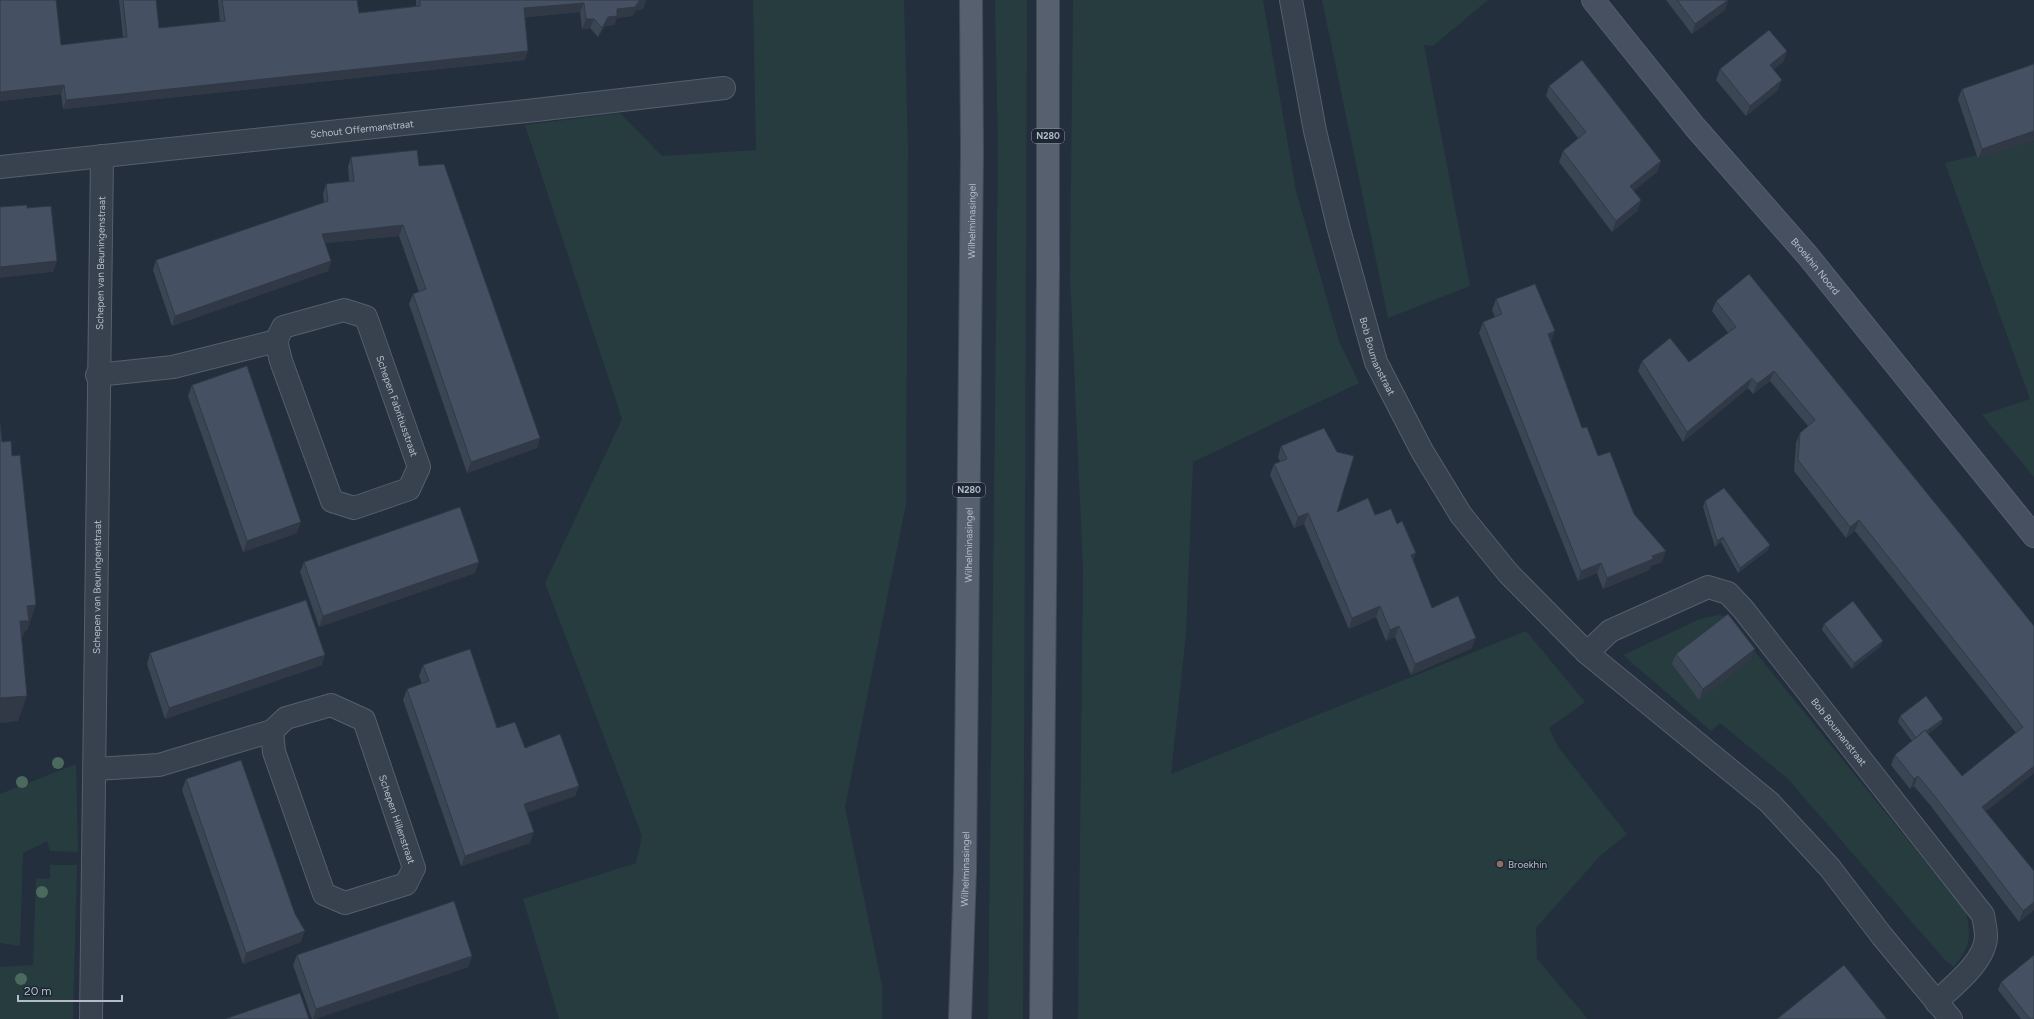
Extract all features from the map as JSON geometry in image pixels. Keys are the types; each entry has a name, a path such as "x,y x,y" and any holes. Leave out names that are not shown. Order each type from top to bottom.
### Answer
{"main road":[{"name":"Wilhelminasingel","path":"960,1019 965,871 972,176 971,0"},
{"name":"N280","path":"1041,1019 1048,272 1048,0"}],"street":[{"name":"Bob Boumanstraat","path":"1291,0 1315,131 1338,226 1376,362 1422,451 1461,515 1508,573 1587,654 1769,802 1830,868 1882,936 1951,1019"},
{"name":"Broekhin Noord","path":"1593,0 1695,127 1808,256 2034,536"},
{"name":"Schout Offermanstraat","path":"0,167 536,110 724,88"},
{"name":"Schepen van Beuningenstraat","path":"91,1019 96,769 97,375 102,156"},
{"name":"Schepen Fabritiusstraat","path":"344,310 366,317 419,467 410,489 354,508 332,501 281,361 276,341 283,326 344,310"},
{"path":"97,375 173,367 276,341"},
{"name":"Bob Boumanstraat","path":"1587,654 1610,631 1708,587 1728,593 1983,914 1986,937 1979,957 1966,975 1936,1002"},
{"name":"Schepen Hillenstraat","path":"96,769 159,765 272,730 286,718 331,705 364,720 414,868 406,884 345,903 324,894 274,752 272,730"}],"green space":[{"path":"753,0 904,0 908,149 906,504 845,807 882,985 882,1019 559,1019 523,899 636,863 642,836 545,583 622,419 525,125 620,113 662,156 756,150"},
{"path":"995,0 1027,0 1023,1019 988,1019 998,150"},
{"path":"1073,0 1263,0 1296,191 1339,341 1359,383 1193,462 1186,634 1171,774 1526,631 1585,702 1549,728 1558,747 1627,834 1600,856 1536,928 1537,959 1588,1019 1078,1019 1083,570 1070,275"},
{"path":"1322,0 1488,0 1433,46 1424,45 1470,286 1388,318"},
{"path":"2034,141 2034,477 1982,415 2030,399 1945,163"},
{"path":"1719,615 1727,617 1966,912 1969,928 1967,947 1954,967 1944,959 1788,779 1720,723 1711,731 1623,655 1700,619"},
{"path":"76,764 78,852 50,851 47,841 23,853 20,946 0,943 0,794"},
{"path":"50,865 77,865 73,1019 0,1019 0,967 33,965 36,878 50,879"}],"building":[{"path":"0,0 56,0 61,45 127,37 123,0 156,0 159,28 225,21 222,0 357,0 359,13 420,6 420,0 646,0 639,1 635,7 617,9 617,16 608,17 602,28 594,19 586,19 584,3 524,8 528,51 66,100 64,85 0,92"},
{"path":"1677,0 1728,0 1695,24"},
{"path":"1769,30 1787,51 1770,65 1782,80 1750,106 1720,69"},
{"path":"1582,60 1661,161 1630,186 1641,200 1616,221 1563,151 1586,132 1549,86"},
{"path":"2034,64 2034,131 1982,149 1962,89"},
{"path":"417,150 419,166 444,164 540,438 471,462 413,294 426,289 403,225 322,234 331,261 175,316 156,260 328,201 326,184 354,181 351,157"},
{"path":"27,205 27,208 51,206 57,261 0,267 0,207"},
{"path":"1749,274 2034,626 2034,766 1982,807 2034,871 2034,902 2023,911 1933,794 1918,776 1914,779 1895,755 1925,730 1962,776 2023,727 1859,520 1850,527 1798,460 1800,433 1815,420 1774,371 1757,384 1752,378 1687,432 1642,361 1670,338 1689,362 1736,327 1716,301"},
{"path":"1535,284 1555,331 1548,334 1582,428 1587,427 1598,456 1610,452 1634,514 1666,551 1652,556 1653,559 1607,578 1601,563 1581,571 1483,322 1502,314 1496,299"},
{"path":"247,366 301,522 247,541 192,385"},
{"path":"0,423 2,442 11,441 12,456 20,455 36,605 27,606 29,621 20,621 27,696 0,698"},
{"path":"1324,428 1337,452 1354,456 1337,512 1368,498 1375,515 1391,509 1397,524 1402,521 1416,553 1411,555 1432,608 1458,596 1476,638 1415,664 1399,626 1390,630 1380,606 1352,618 1308,513 1298,517 1274,464 1287,459 1281,446"},
{"path":"1724,488 1770,545 1740,568 1723,537 1717,541 1705,501"},
{"path":"460,507 479,562 323,616 304,562"},
{"path":"306,600 325,655 169,708 150,653"},
{"path":"1853,601 1883,641 1854,663 1824,624"},
{"path":"1728,614 1755,649 1703,689 1676,654"},
{"path":"470,649 497,728 515,722 525,748 560,734 579,786 524,804 534,832 465,856 407,689 429,681 423,665"},
{"path":"1926,696 1943,719 1926,731 1925,730 1916,738 1900,716"},
{"path":"241,760 295,914 305,931 246,953 186,779"},
{"path":"454,901 472,956 316,1009 297,955"},
{"path":"2034,955 2034,1019 2030,1019 2001,982"},
{"path":"1844,965 1887,1019 1777,1019"},
{"path":"300,993 309,1019 225,1019"}],"place":[{"name":"Broekhin","path":"1500,864"}]}
